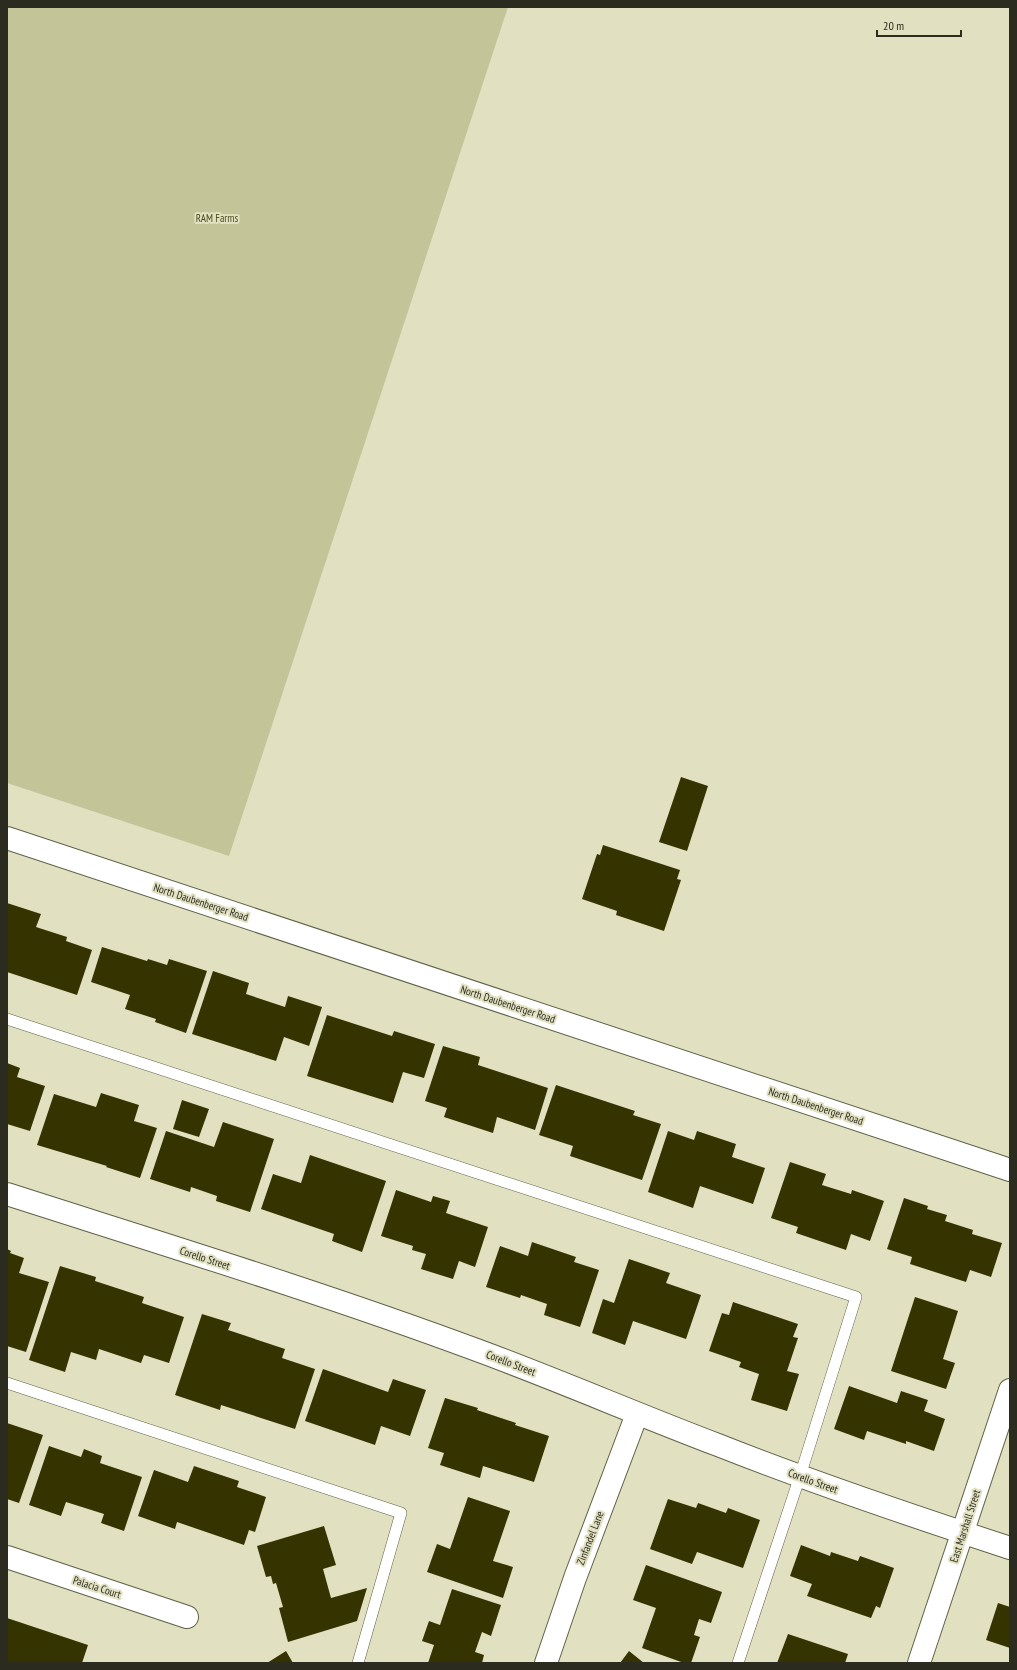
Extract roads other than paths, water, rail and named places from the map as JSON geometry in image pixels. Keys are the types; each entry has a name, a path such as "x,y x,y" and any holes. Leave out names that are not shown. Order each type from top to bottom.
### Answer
{"street":[{"name":"North Daubenberger Road","path":"7,838 1010,1170"},
{"name":"Corello Street","path":"7,1194 364,1310 511,1363 637,1414 800,1476 962,1533 1010,1548"},
{"name":"East Marshall Street","path":"919,1663 1010,1390"},
{"name":"Zinfandel Lane","path":"546,1663 575,1578 637,1414"},
{"name":"Palacia Court","path":"7,1557 187,1616"}],"lane":[{"path":"7,1019 856,1297 800,1476 738,1663"},
{"path":"7,1384 401,1513 358,1663"}],"park label":[{"name":"RAM Farms","path":"217,218"}]}
